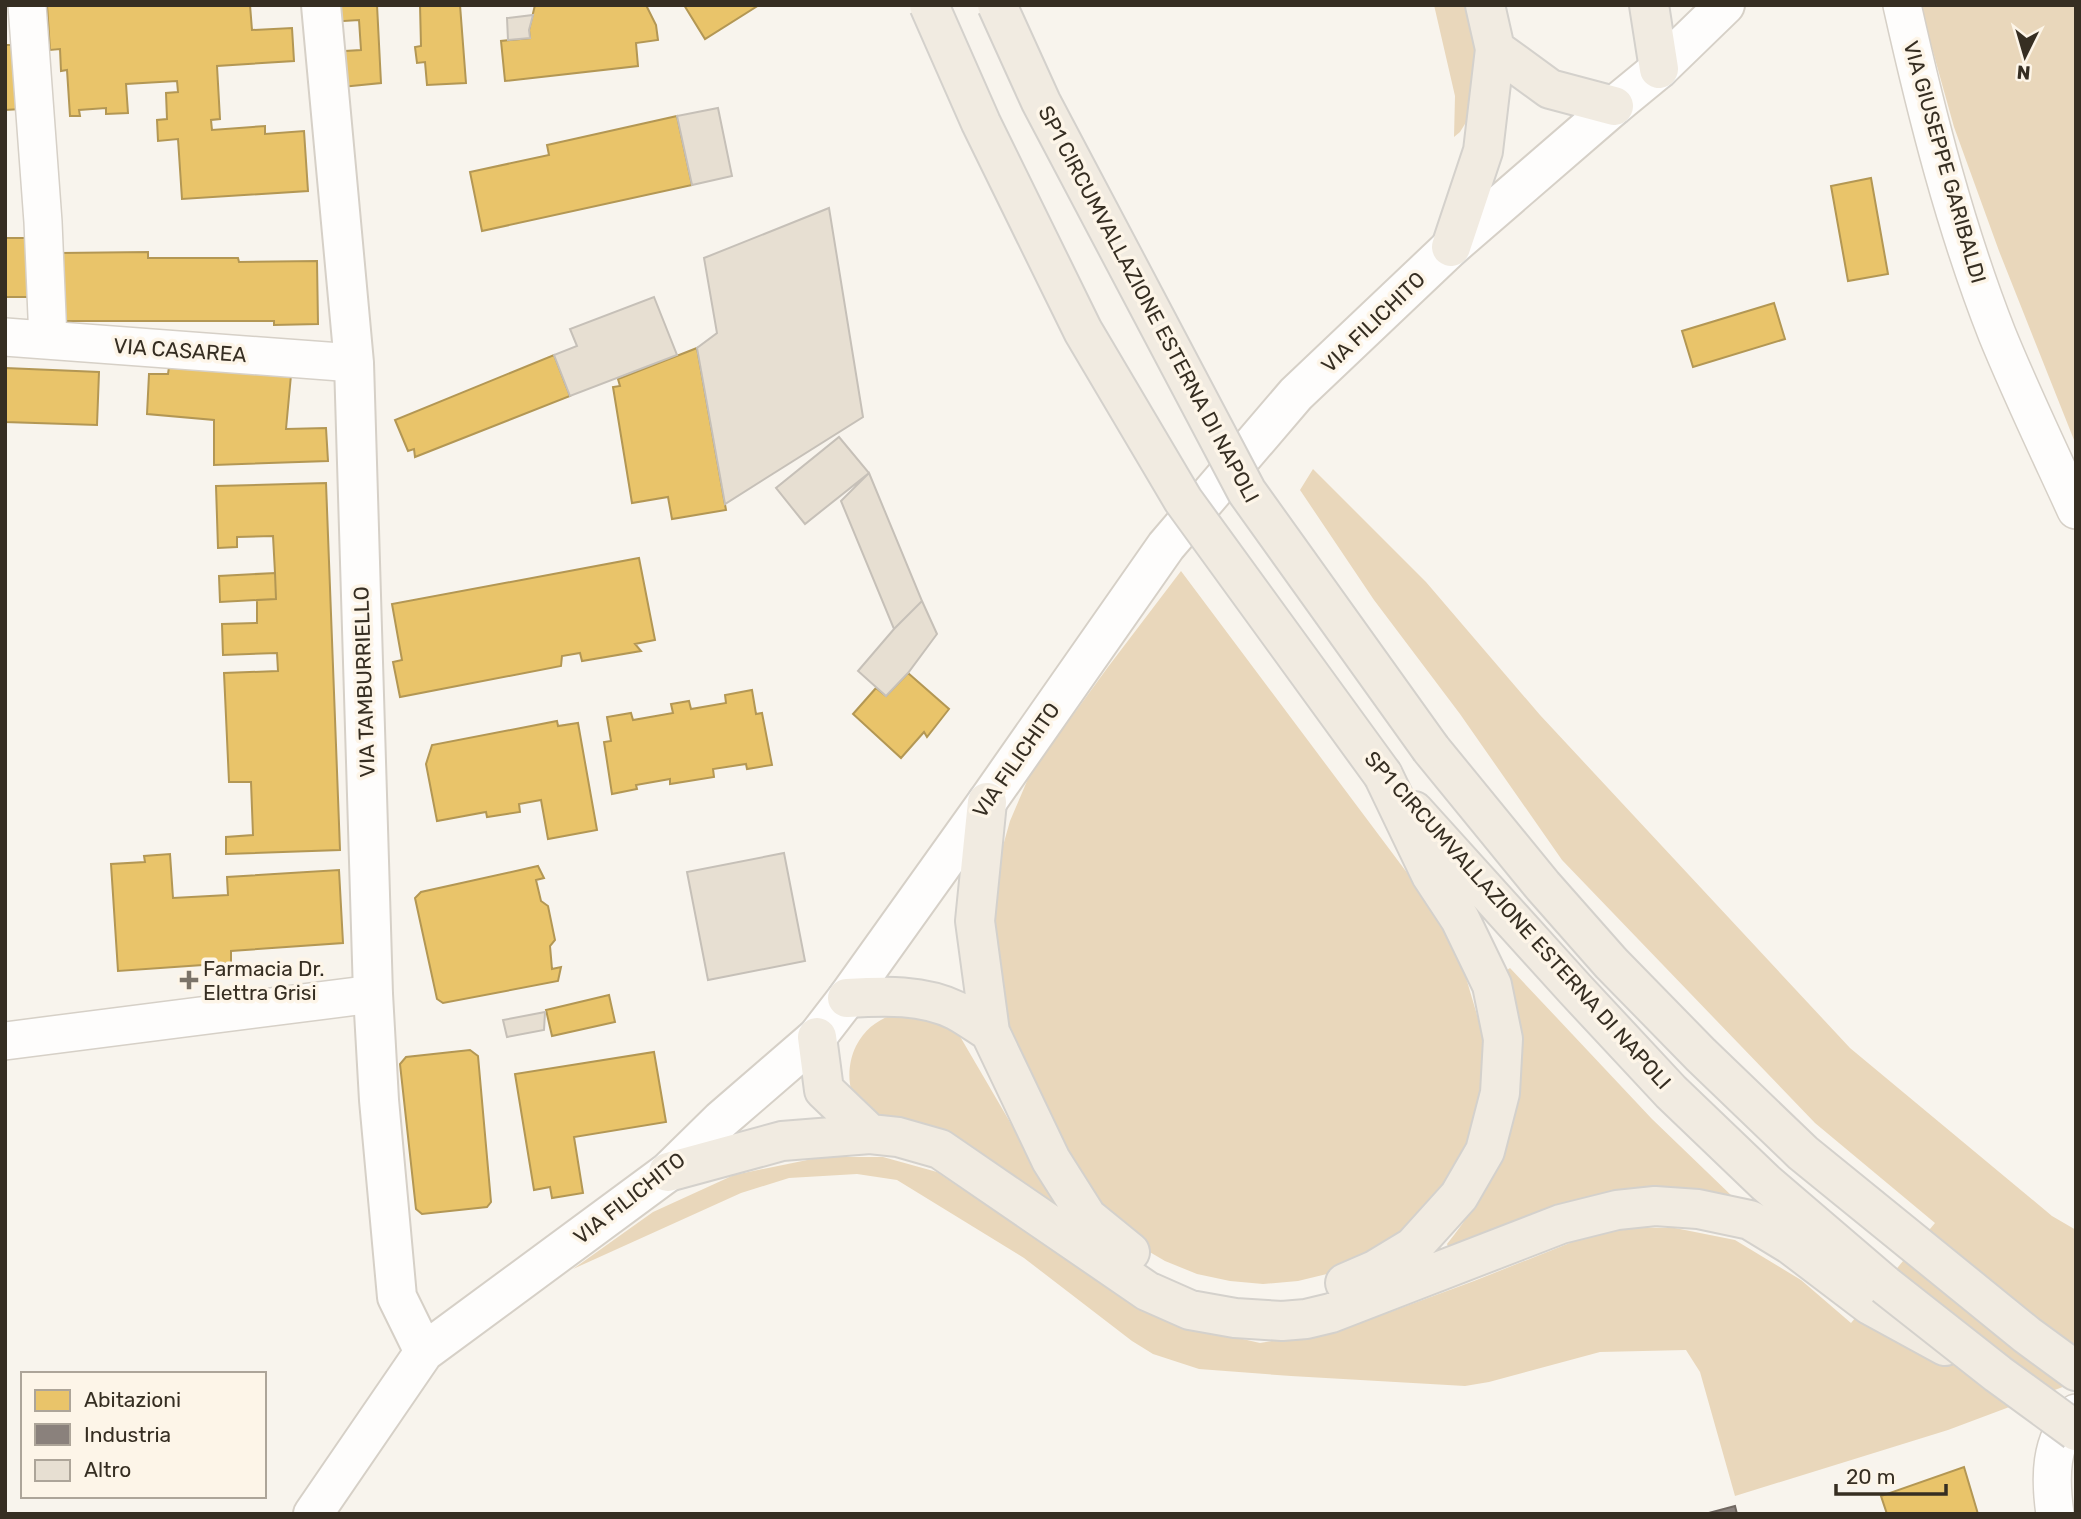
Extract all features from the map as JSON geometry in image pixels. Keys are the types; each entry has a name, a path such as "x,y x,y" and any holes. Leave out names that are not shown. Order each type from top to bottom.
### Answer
{"highway":[{"name":"SP1 CIRCUMVALLAZIONE ESTERNA DI NAPOLI","path":"929,5 981,123 1089,342 1183,500 1382,775 1671,1092 1877,1295 1998,1374 2076,1431"},
{"name":"SP1 CIRCUMVALLAZIONE ESTERNA DI NAPOLI","path":"997,5 1041,102 1247,492 1431,749 1543,886 1611,963 1803,1153 2027,1335 2076,1371"},
{"path":"1451,247 1483,152 1495,49 1485,5"},
{"path":"1649,5 1659,69"},
{"path":"1495,49 1550,89 1614,106"},
{"path":"987,802 975,921 990,1032 1051,1160 1087,1217 1125,1249 1168,1278 1219,1294 1251,1299 1283,1297 1328,1290 1376,1270 1413,1247 1459,1196 1485,1151 1500,1093 1503,1039 1492,985 1460,919 1431,876 1382,775"},
{"path":"847,998 886,996 920,999 955,1010 990,1032"},
{"path":"817,1037 824,1090 870,1133"},
{"path":"668,1172 782,1141 870,1133 898,1137 940,1149 1147,1292 1190,1311 1234,1318 1282,1321 1331,1313 1561,1224 1617,1210 1655,1206 1698,1209 1750,1220 1877,1295"}],"street":[{"path":"27,5 43,222 48,340"},
{"name":"VIA TAMBURRIELLO","path":"321,5 354,363 373,994 379,1100 397,1297 424,1352"},
{"name":"VIA FILICHITO","path":"313,1514 424,1352 668,1172 721,1121 817,1037 987,802 1166,546 1296,394 1451,247 1659,69 1725,5"},
{"name":"VIA GIUSEPPE GARIBALDI","path":"1902,5 1925,107 1961,230 1997,334 2076,510"},
{"name":"VIA CASAREA","path":"5,337 354,363"},
{"path":"5,1041 373,994"},
{"path":"2055,1514 2051,1485 2054,1450 2076,1413"}],"shaded area":[{"path":"1434,5 1468,5 1478,51 1473,111 1454,137 1455,96"},
{"path":"1920,5 2076,5 2076,445 1999,251 1954,127"},
{"path":"1313,469 1426,582 1540,715 1850,1048 2052,1216 2076,1230 2076,1382 1948,1430 1735,1496 1700,1372 1686,1350 1600,1352 1465,1386 1199,1369 1153,1354 1132,1341 1024,1258 897,1180 857,1174 789,1178 741,1193 573,1269 653,1212 734,1175 822,1157 883,1157 937,1172 1081,1269 1186,1326 1260,1343 1344,1329 1610,1227 1675,1228 1735,1240 1801,1280 1851,1323 1935,1223 1815,1123 1562,860 1460,714 1374,600 1300,490"},
{"path":"1181,571 1408,874 1457,947 1482,1032 1484,1066 1481,1101 1472,1134 1459,1165 1440,1194 1392,1243 1331,1273 1298,1281 1263,1284 1197,1274 1165,1261 1136,1244 1087,1197 1006,1037 991,934 995,874 1010,821 1030,774"},
{"path":"1510,968 1652,1119 1734,1198 1604,1194 1580,1199 1449,1249 1447,1244 1475,1205 1498,1163 1504,972"},
{"path":"918,1011 958,1033 1063,1213 892,1133 874,1120 857,1102 851,1089 849,1074 853,1052 861,1037 874,1024 890,1016"}],"building: Abitazioni":[{"path":"47,5 250,5 252,30 292,28 294,61 217,66 220,119 211,120 212,130 265,126 265,134 304,131 308,191 182,199 178,139 158,141 157,120 167,119 166,93 178,92 177,81 126,84 128,113 106,114 106,108 79,110 80,116 70,116 67,70 61,71 60,49 50,50"},
{"path":"327,5 377,5 381,83 332,88 329,52 361,50 359,20 328,22"},
{"path":"420,5 460,5 466,83 427,85 425,62 417,63 415,47 421,46"},
{"path":"535,5 646,5 656,25 658,40 636,43 638,66 505,81 501,41 530,38 529,30"},
{"path":"684,5 759,5 705,39"},
{"path":"5,45 16,45 21,109 5,110"},
{"path":"677,116 692,185 482,231 470,172 549,155 547,145"},
{"path":"1871,178 1888,274 1848,281 1831,186"},
{"path":"5,238 36,238 36,297 5,297"},
{"path":"148,252 148,258 238,258 239,262 317,261 318,324 274,325 274,321 59,321 60,253"},
{"path":"1774,303 1785,339 1693,367 1682,331"},
{"path":"697,348 726,510 672,519 668,497 632,503 613,387 620,386 618,379"},
{"path":"554,355 570,396 415,457 414,449 408,451 395,420"},
{"path":"169,367 291,375 286,429 326,428 328,461 214,465 214,420 147,414 149,374 168,374"},
{"path":"5,368 99,372 97,425 5,422"},
{"path":"326,483 340,850 226,854 226,837 253,835 251,782 229,782 224,673 278,671 277,653 223,655 222,624 257,623 257,600 276,599 275,573 273,536 237,537 237,547 218,548 216,486"},
{"path":"639,558 655,640 635,644 641,651 582,661 580,653 562,656 561,666 400,697 393,662 402,660 392,604"},
{"path":"275,573 276,599 220,602 219,576"},
{"path":"908,673 949,709 927,737 924,732 901,758 853,714 876,688 886,696"},
{"path":"752,690 756,714 762,713 772,765 747,769 746,764 713,769 714,777 670,784 670,779 636,785 637,789 612,794 604,742 611,741 607,717 631,713 633,720 673,713 671,704 689,701 691,709 726,703 725,695"},
{"path":"557,721 558,726 578,723 597,830 548,839 541,800 519,804 520,812 487,817 486,812 437,821 426,764 432,745"},
{"path":"170,854 173,898 228,895 227,877 339,870 343,943 231,951 231,963 118,971 111,864 145,862 144,856"},
{"path":"538,866 544,878 536,880 541,901 548,906 555,940 550,946 552,969 561,967 558,981 443,1003 437,999 415,898 421,892"},
{"path":"609,995 615,1022 552,1036 546,1010"},
{"path":"470,1050 478,1056 491,1202 487,1207 422,1214 416,1209 400,1064 406,1057"},
{"path":"654,1052 666,1122 574,1137 583,1193 552,1198 550,1187 534,1190 515,1074"},
{"path":"1964,1467 1978,1514 1887,1514 1881,1496"}],"building: Industria":[{"path":"1735,1506 1737,1514 1705,1514"}],"building: Altro":[{"path":"533,15 530,38 508,40 507,18"},
{"path":"718,108 732,176 692,185 677,116"},
{"path":"829,208 863,417 725,504 697,348 717,333 704,258"},
{"path":"654,297 677,355 570,396 554,355 577,346 570,329"},
{"path":"839,437 869,473 805,524 776,488"},
{"path":"869,473 922,601 894,629 841,501"},
{"path":"922,601 937,634 908,673 886,696 858,671"},
{"path":"784,853 805,961 708,980 687,872"},
{"path":"545,1012 544,1030 507,1037 503,1020"}],"place":[{"name":"Farmacia Dr. Elettra Grisi","path":"189,980"}]}
